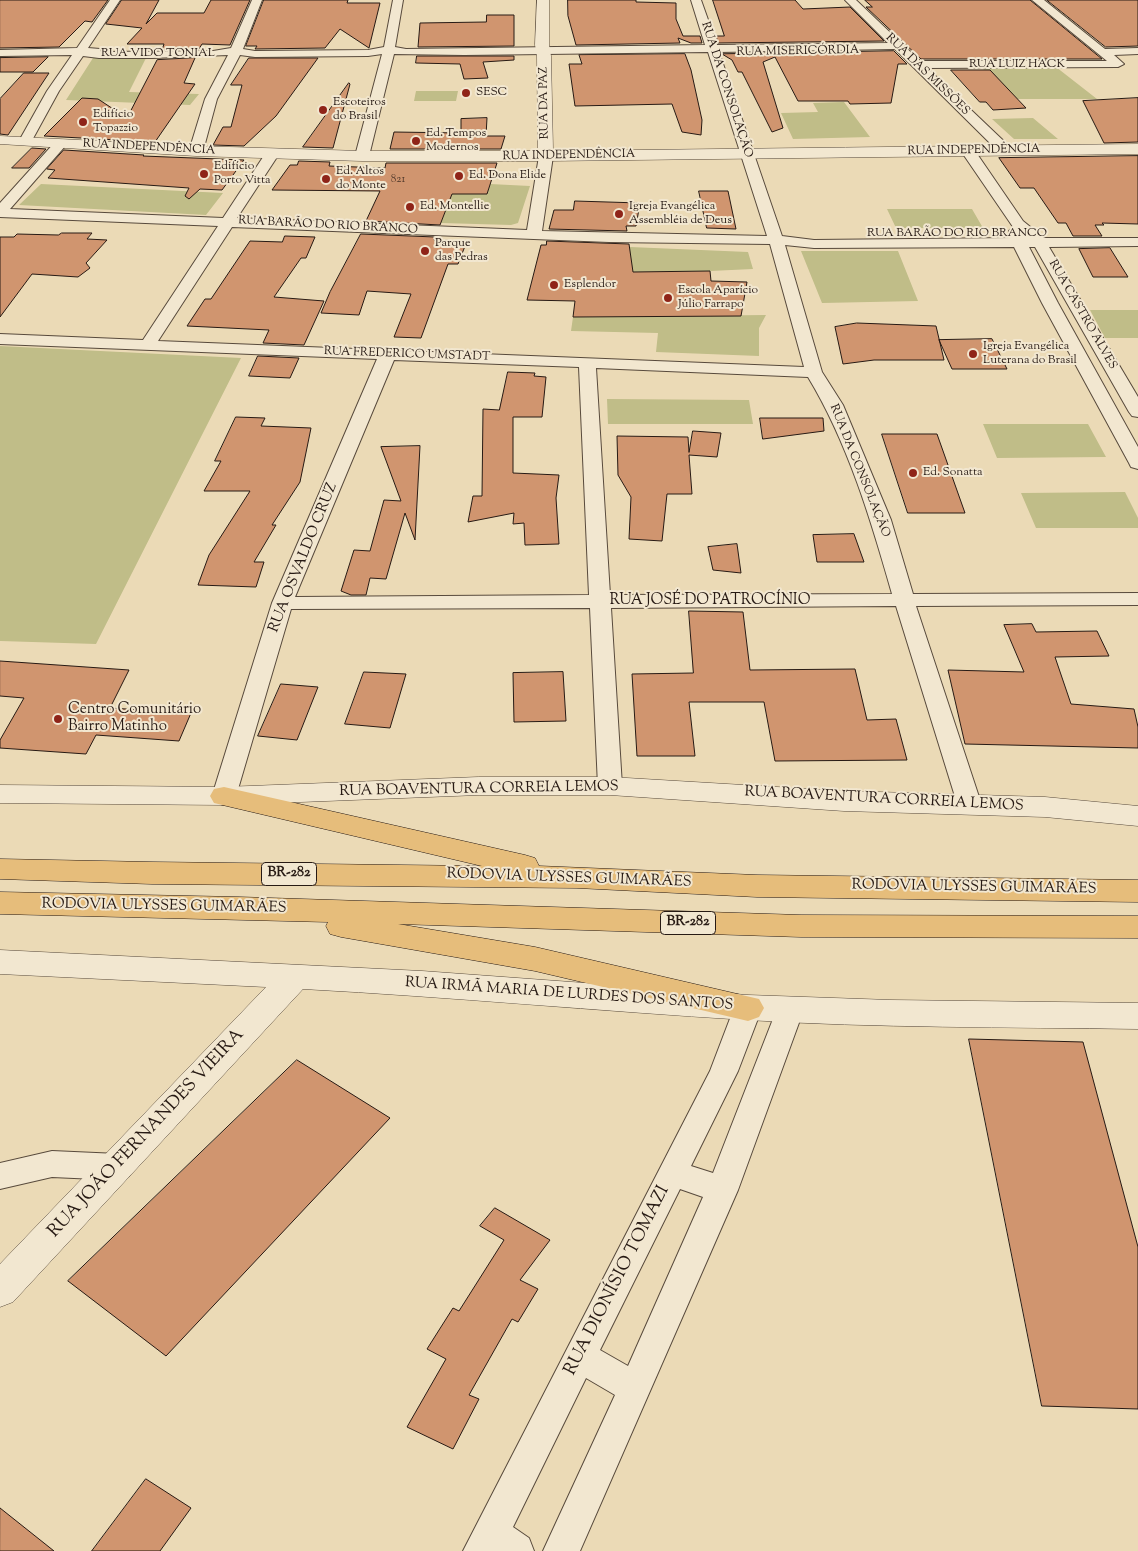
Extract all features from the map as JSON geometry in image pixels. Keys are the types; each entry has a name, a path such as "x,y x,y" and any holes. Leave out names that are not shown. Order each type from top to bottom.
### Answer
{"highway":[{"path":"224,796 577,877"},
{"name":"RODOVIA ULYSSES GUIMARÃES","path":"0,868 152,873 577,877 756,886 1138,892"},
{"name":"RODOVIA ULYSSES GUIMARÃES","path":"0,903 239,908 801,926 1138,927"},
{"path":"239,908 535,959 748,1008"}],"street":[{"path":"24,141 53,91 115,0"},
{"path":"196,151 211,99 236,52 257,0"},
{"path":"362,156 389,50 398,0"},
{"name":"RUA DA PAZ","path":"534,235 546,156 543,0"},
{"name":"RUA DA CONSOLAÇÃO","path":"696,0 776,240 814,372 834,406 881,520 904,600 969,803"},
{"name":"RUA DAS MISSÕES","path":"850,0 1005,150"},
{"path":"1037,0 1103,52 1138,50"},
{"name":"RUA VIDO TONIAL","path":"0,53 80,52 100,55 154,52 213,54 308,51 368,53 389,50 406,52 464,49 543,51"},
{"name":"RUA MISERICÓRDIA","path":"543,51 900,49"},
{"name":"RUA LUIZ HACK","path":"917,65 1118,64 1103,52"},
{"name":"RUA INDEPENDÊNCIA","path":"0,140 196,151 362,156 546,156 1138,149"},
{"path":"0,212 61,144"},
{"name":"RUA CASTRO ALVES","path":"968,151 1025,235 1067,287 1138,412"},
{"path":"148,344 272,154"},
{"name":"RUA BARÃO DO RIO BRANCO","path":"0,212 534,235 776,240 814,244 1025,235 1132,238"},
{"name":"RUA CASTRO ALVES","path":"1025,235 1042,288 1136,454"},
{"path":"1042,288 1067,287"},
{"path":"1062,324 1087,324"},
{"name":"RUA FREDERICO UMSTADT","path":"0,339 814,372"},
{"name":"RUA OSVALDO CRUZ","path":"224,796 282,603 388,354"},
{"path":"587,363 610,786"},
{"path":"1087,369 1113,369"},
{"name":"RUA JOSÉ DO PATROCÍNIO","path":"282,603 1138,599"},
{"name":"RUA BOAVENTURA CORREIA LEMOS","path":"0,794 224,796 479,786 610,786 844,801 969,803 1045,807 1138,816"},
{"name":"RUA IRMÃ MARIA DE LURDES DOS SANTOS","path":"0,962 422,983 790,1010 1138,1016"},
{"name":"RUA JOÃO FERNANDES VIEIRA","path":"0,1290 118,1167 294,978"},
{"name":"RUA DIONÍSIO TOMAZI","path":"496,1545 580,1356 724,1071 748,1008"},
{"path":"561,1551 723,1190 766,1082 790,1010"},
{"path":"0,1176 52,1164 118,1167"},
{"path":"673,1172 723,1190"},
{"path":"580,1356 635,1388"}],"shaded area":[{"path":"93,58 146,58 129,92 199,94 190,105 66,100"},
{"path":"1056,67 1097,99 1015,99 982,68"},
{"path":"416,91 458,91 456,101 414,101"},
{"path":"844,102 870,137 793,139 781,113 818,112 813,103"},
{"path":"1033,118 1058,139 1014,139 992,119"},
{"path":"41,184 223,193 206,215 19,205"},
{"path":"490,184 530,186 518,223 511,225 441,223 452,194 487,194"},
{"path":"887,209 972,209 983,228 896,228"},
{"path":"583,245 748,252 753,269 633,272"},
{"path":"801,251 898,251 918,301 822,303"},
{"path":"1090,310 1138,310 1138,338 1105,338"},
{"path":"766,315 759,328 759,356 656,352 658,333 571,331 573,317"},
{"path":"0,346 241,358 96,644 0,641"},
{"path":"607,399 749,400 753,424 608,424"},
{"path":"983,424 1088,424 1106,457 997,458"},
{"path":"1125,492 1138,518 1138,528 1036,528 1021,493"}],"building":[{"path":"0,0 108,0 92,22 85,21 59,47 0,48"},
{"path":"122,0 159,0 146,24 157,13 204,13 211,0 250,0 230,45 202,44 199,49 162,50 164,44 127,44 142,28 106,24"},
{"path":"264,0 348,0 347,3 380,3 369,48 340,29 325,48 255,49 257,46 246,46"},
{"path":"568,0 636,0 636,2 676,3 676,19 683,36 700,36 702,43 691,43 678,38 680,43 576,45 568,16"},
{"path":"713,0 795,0 803,9 850,7 884,41 718,43 716,36 724,36"},
{"path":"865,0 1030,0 1102,59 921,59 866,7 872,7"},
{"path":"1047,0 1138,0 1138,46 1106,47"},
{"path":"487,15 514,15 514,46 418,47 420,23 486,22"},
{"path":"894,51 907,64 898,64 891,103 850,104 848,101 798,101 775,57 763,62 783,128 772,132 742,72 738,72 732,60 722,54"},
{"path":"685,54 691,70 702,120 701,135 682,132 672,104 575,106 569,64 582,64 579,55"},
{"path":"417,56 514,56 514,60 483,62 488,78 464,79 460,64 416,63"},
{"path":"48,57 33,72 0,72 0,58"},
{"path":"195,58 184,83 195,84 155,142 44,136 82,98 98,99 127,118 157,60"},
{"path":"249,58 318,58 276,116 244,146 213,145 223,127 231,127 242,85 231,85"},
{"path":"951,70 990,70 1026,108 993,110 986,102 980,102"},
{"path":"24,73 49,73 8,135 0,134 0,99"},
{"path":"349,83 333,148 303,147"},
{"path":"1138,98 1138,142 1104,143 1083,101"},
{"path":"487,118 486,136 505,136 501,149 390,149 394,132 461,133 461,119"},
{"path":"32,148 46,149 29,168 12,168"},
{"path":"64,150 143,156 244,160 222,190 200,189 189,199 185,196 189,188 48,178 55,170 47,169"},
{"path":"1138,156 1138,224 1102,223 1104,225 1095,225 1102,236 1073,236 1066,223 1058,223 1034,188 1020,188 999,158"},
{"path":"299,161 330,162 329,166 385,168 386,163 497,163 487,194 452,194 440,225 366,221 380,191 272,190 290,165 297,165"},
{"path":"699,191 728,191 736,229 707,228"},
{"path":"575,201 640,203 636,226 626,226 627,231 549,229 554,210 573,210"},
{"path":"62,233 92,233 87,239 107,240 86,263 90,268 78,277 32,274 0,317 0,237 14,237 17,234 58,235"},
{"path":"361,234 435,237 434,240 467,241 458,264 448,264 421,338 394,337 411,294 367,291 359,315 321,313"},
{"path":"285,236 315,237 306,258 301,258 274,297 324,301 304,345 263,343 269,330 187,326 205,299 211,299 250,241 282,242"},
{"path":"547,241 629,244 633,272 710,271 711,281 747,282 741,316 573,317 575,301 527,300 541,245 546,245"},
{"path":"1110,248 1128,277 1093,277 1079,249"},
{"path":"857,323 936,326 944,360 874,360 843,364 835,327"},
{"name":"Igreja Evangélica Luterana do Brasil","path":"992,339 1007,369 952,369 939,340"},
{"path":"258,356 299,358 290,378 249,376"},
{"path":"508,372 535,373 534,376 546,377 542,417 513,417 513,473 559,475 556,498 559,544 525,545 524,523 513,524 514,513 468,522 473,496 482,496 483,409 499,410"},
{"path":"236,417 265,418 261,426 311,428 300,482 272,525 276,525 254,562 264,562 256,587 198,585 209,555 250,491 204,491 221,461 215,461"},
{"path":"760,418 823,418 824,431 763,439"},
{"path":"693,431 721,433 717,457 689,455 692,494 667,494 662,541 629,539 631,497 618,475 617,436 688,437 689,452"},
{"name":"Ed. Sonatta","path":"882,434 937,434 965,513 908,513"},
{"path":"420,446 415,540 405,513 386,579 370,578 366,595 351,595 341,591 354,550 370,551 384,500 401,501 381,447"},
{"path":"854,534 864,562 817,562 813,535"},
{"path":"737,544 741,573 713,570 708,547"},
{"path":"689,611 743,612 750,670 855,669 867,720 896,719 907,760 775,761 764,702 689,702 695,756 637,756 632,674 693,673"},
{"path":"1032,624 1036,632 1097,631 1109,656 1055,657 1071,704 1134,709 1138,727 1138,748 965,744 948,670 1024,672 1004,625"},
{"name":"Centro Comunitário Bairro Matinho","path":"0,661 129,670 110,708 191,713 179,741 96,735 86,754 0,748 0,740 24,698 0,696"},
{"path":"364,672 406,674 390,728 345,724"},
{"path":"563,672 566,721 514,722 513,673"},
{"path":"281,684 318,687 297,740 258,736"},
{"path":"969,1039 1083,1042 1138,1247 1138,1409 1042,1406"},
{"path":"297,1060 390,1118 166,1356 68,1281"},
{"path":"495,1208 550,1240 520,1280 538,1289 518,1322 512,1319 469,1395 479,1399 453,1449 407,1427 446,1359 427,1349 453,1308 459,1311 504,1240 480,1226"},
{"path":"146,1479 191,1508 160,1551 92,1551"},
{"path":"0,1508 54,1551 0,1551"}],"place":[{"name":"SESC","path":"466,93"},
{"name":"Escoteiros do Brasil","path":"323,110"},
{"name":"Edifício Topazzio","path":"83,122"},
{"name":"Ed. Tempos Modernos","path":"416,141"},
{"name":"Edifício Porto Vitta","path":"204,174"},
{"name":"Ed. Dona Elide","path":"459,176"},
{"name":"Ed. Altos do Monte","path":"326,179"},
{"name":"Ed. Montellie","path":"410,207"},
{"name":"Igreja Evangélica Assembléia de Deus","path":"619,214"},
{"name":"Parque das Pedras","path":"425,251"},
{"name":"Esplendor","path":"554,285"},
{"name":"Escola Aparício Júlio Farrapo","path":"668,298"},
{"name":"Igreja Evangélica Luterana do Brasil","path":"973,354"},
{"name":"Ed. Sonatta","path":"913,473"},
{"name":"Centro Comunitário Bairro Matinho","path":"58,719"}]}
